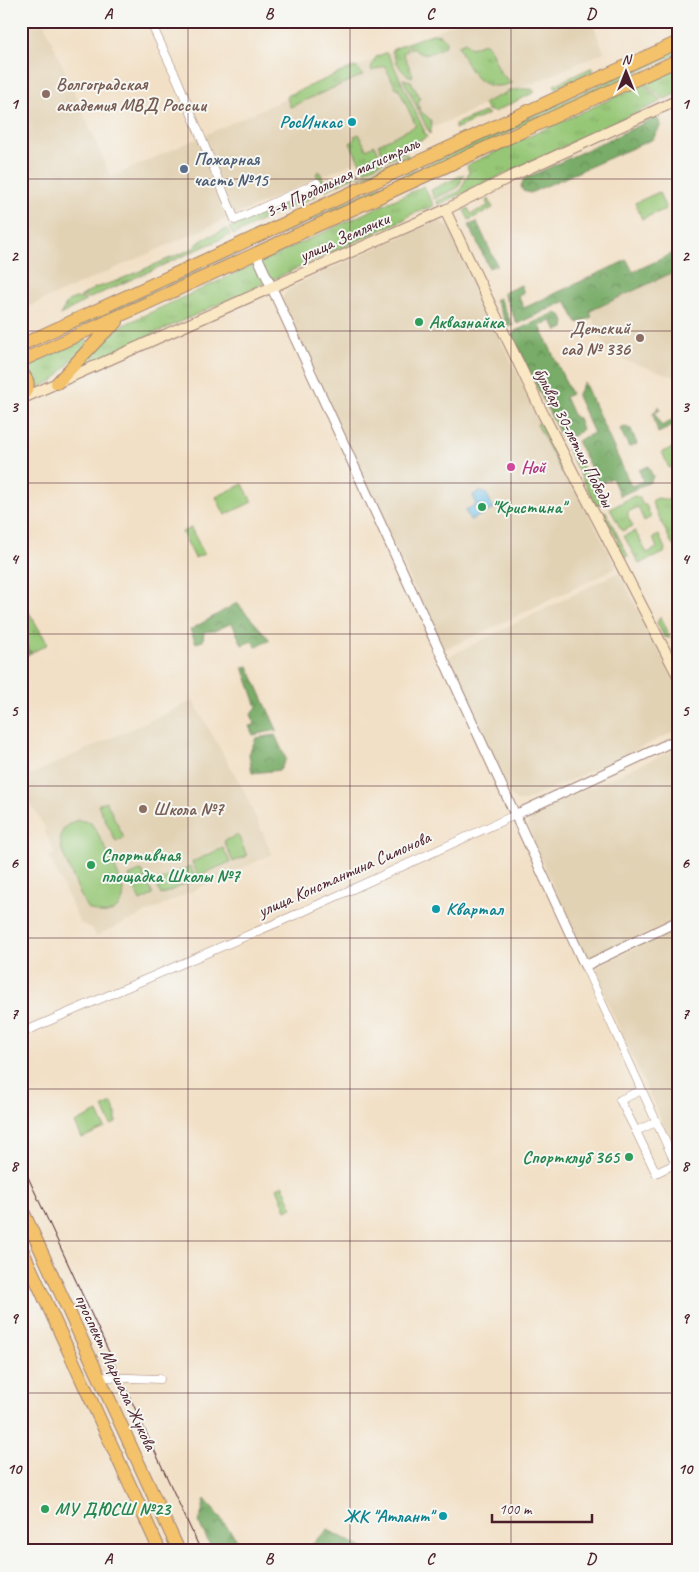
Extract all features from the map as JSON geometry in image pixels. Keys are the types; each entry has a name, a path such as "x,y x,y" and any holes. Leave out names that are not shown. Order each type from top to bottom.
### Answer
{"highway":[{"name":"3-я Продольная магистраль","path":"21,345 678,42"},
{"name":"3-я Продольная магистраль","path":"21,361 678,60"},
{"path":"57,383 103,334 133,309"},
{"path":"21,372 28,379 28,388 21,399"},
{"name":"проспект Маршала Жукова","path":"21,1207 179,1551"},
{"name":"проспект Маршала Жукова","path":"21,1247 160,1551"}],"main road":[{"name":"улица Землячки","path":"21,399 445,210 512,176 678,100"},
{"name":"бульвар 30-летия Победы","path":"445,210 544,416 678,676"}],"street":[{"path":"150,21 178,81 235,220 317,183"},
{"path":"251,255 257,257 586,966 642,1090 676,1166 656,1173 620,1100 642,1090"},
{"name":"улица Константина Симонова","path":"21,1033 302,912 678,739"},
{"path":"586,966 678,921"},
{"path":"636,1131 656,1122"},
{"path":"99,1377 160,1378"}],"shaded area":[{"path":"21,21 43,21 111,177 459,21 592,21 604,52 21,310"},
{"path":"438,221 446,224 451,229 496,330 616,566 606,573 462,642 443,649 283,307 282,299 288,290 304,281"},
{"name":"Детский сад № 336","path":"678,270 678,378 610,355 589,311"},
{"path":"617,573 621,576 678,688 678,730 525,801 517,801 511,796 446,658"},
{"name":"Школа №7","path":"193,701 243,789 272,854 96,936 92,928 80,923 49,856 55,854 44,831 46,829 21,789 21,779"},
{"path":"678,748 678,919 592,960 589,959 584,954 540,857 528,825 529,817 533,813"},
{"path":"678,928 678,1157 595,975 597,968 602,964"}],"green space":[{"path":"432,34 440,35 446,40 446,45 425,54 413,48 410,49 407,43"},
{"path":"465,42 471,48 484,43 489,46 501,74 512,83 491,86 477,78 466,63 458,45"},
{"path":"405,44 408,50 403,53 413,75 412,77 401,70 392,50"},
{"path":"678,48 678,54 635,73 631,69"},
{"path":"387,53 392,62 427,137 406,147 405,152 386,160 378,144 416,126 398,87 396,88 385,66 372,71 371,68 376,57"},
{"path":"353,67 358,68 363,75 290,107 287,97 289,95"},
{"path":"593,67 593,72 556,88 554,85"},
{"path":"678,68 678,93 665,99 645,84"},
{"path":"631,70 634,74 361,201 302,225 21,354 21,352"},
{"path":"403,79 411,81 420,98 418,103 420,111 429,118 432,125 430,134"},
{"path":"643,84 662,101 438,205 437,201 460,191 469,172 467,166 471,163"},
{"path":"532,89 535,92 494,112 487,110 484,103 509,91"},
{"path":"484,112 489,114 455,129 455,124"},
{"path":"657,117 661,125 653,139 530,193 523,191 521,186 524,179"},
{"path":"359,134 366,149 375,145 383,162 364,171 350,143 355,139 354,136"},
{"path":"407,154 409,157 378,172 358,178"},
{"path":"359,170 361,173 326,190 316,174 319,171 327,186"},
{"path":"464,174 458,188 434,199 431,190"},
{"path":"424,186 434,206 410,215 405,219 88,364 81,365 119,327"},
{"path":"311,190 317,191 316,196 278,213 275,208"},
{"path":"659,192 666,209 642,219 635,203"},
{"path":"489,199 493,208 469,220 464,210 468,208 471,214 488,206 486,201"},
{"path":"272,209 275,214 233,235 229,228"},
{"path":"477,222 497,265 489,268 469,225"},
{"path":"227,229 230,235 90,298 80,297 95,288 114,282 194,248 204,239"},
{"path":"678,251 678,270 590,311 592,317 579,323 576,321 566,301 517,324 503,293 521,285 524,293 518,296 524,308 627,260 633,272"},
{"path":"76,298 87,300 60,315 68,301"},
{"path":"499,298 513,326 508,326 495,300"},
{"path":"555,313 561,315 565,322 564,328 557,331 552,321 540,326 571,394 565,397 574,417 578,418 582,429 569,437 561,436 512,336 515,331"},
{"path":"85,339 88,341 87,344 53,381 30,391 21,369"},
{"path":"584,382 631,486 643,481 639,470 648,466 653,477 650,482 620,496 612,478 599,484 577,441 594,433 577,396"},
{"path":"659,406 660,410 655,413 661,426 676,419 677,422 675,425 658,433 653,414"},
{"path":"541,422 566,471 562,473 537,424"},
{"path":"625,427 631,429 637,444 629,447 620,429"},
{"path":"571,444 602,504 597,505 595,503 568,451 568,447"},
{"path":"672,448 678,465 669,468 662,452"},
{"path":"243,484 252,502 225,515 216,497"},
{"path":"634,496 639,497 643,505 646,505 651,517 644,521 638,507 628,512 628,517 633,526 622,531 610,509"},
{"path":"658,498 678,502 678,543 673,546 652,503 653,500"},
{"path":"605,511 608,515 606,517 609,518 628,556 624,558 616,543 618,540 608,522 602,517"},
{"path":"191,528 204,554 195,558 182,532"},
{"path":"635,531 647,553 657,548 653,538 659,535 665,549 664,553 639,564 624,536"},
{"path":"21,599 48,644 31,653 21,634"},
{"path":"237,603 270,640 256,647 252,641 242,645 232,623 214,631 204,632 203,641 196,643 190,630"},
{"path":"660,617 670,638 664,637 657,623"},
{"path":"21,634 31,653 25,656 21,651"},
{"path":"248,666 277,730 253,735 249,726 255,725 251,714 257,707 243,667"},
{"path":"275,735 286,759 280,770 252,773 249,754 256,738"},
{"path":"106,801 124,838 116,842 98,805"},
{"name":"Спортивная площадка Школы №7","path":"78,820 90,822 96,830 114,864 121,884 123,899 116,909 110,912 100,913 87,908 62,852 61,836 63,830 69,824"},
{"path":"238,835 247,856 233,862 224,841"},
{"path":"223,848 230,862 198,876 192,862"},
{"path":"190,866 196,879 161,895 155,883"},
{"path":"142,870 153,895 140,901 129,876"},
{"path":"112,1103 116,1113 116,1123 111,1125 103,1107"},
{"path":"98,1112 105,1128 82,1138 75,1123"},
{"path":"283,1185 292,1207 286,1210 277,1188"},
{"path":"205,1499 246,1551 213,1551 199,1523"},
{"path":"328,1530 369,1551 303,1551"},
{"path":"678,1537 678,1551 655,1551"}],"water":[{"name":"\"Кристина\"","path":"480,491 486,493 494,509 470,520 465,510 476,505 473,495"}],"tram line":[{"path":"21,1162 201,1551"}],"place":[{"name":"Волгоградская академия МВД России","path":"46,94"},
{"name":"РосИнкас","path":"352,122"},
{"name":"Пожарная часть №15","path":"184,169"},
{"name":"Аквазнайка","path":"419,322"},
{"name":"Детский сад № 336","path":"640,338"},
{"name":"Ной","path":"511,467"},
{"name":"\"Кристина\"","path":"482,507"},
{"name":"Школа №7","path":"143,809"},
{"name":"Спортивная площадка Школы №7","path":"91,865"},
{"name":"Квартал","path":"436,909"},
{"name":"Спортклуб 365","path":"629,1157"},
{"name":"МУ ДЮСШ №23","path":"45,1509"},
{"name":"ЖК \"Атлант\"","path":"443,1516"}]}
